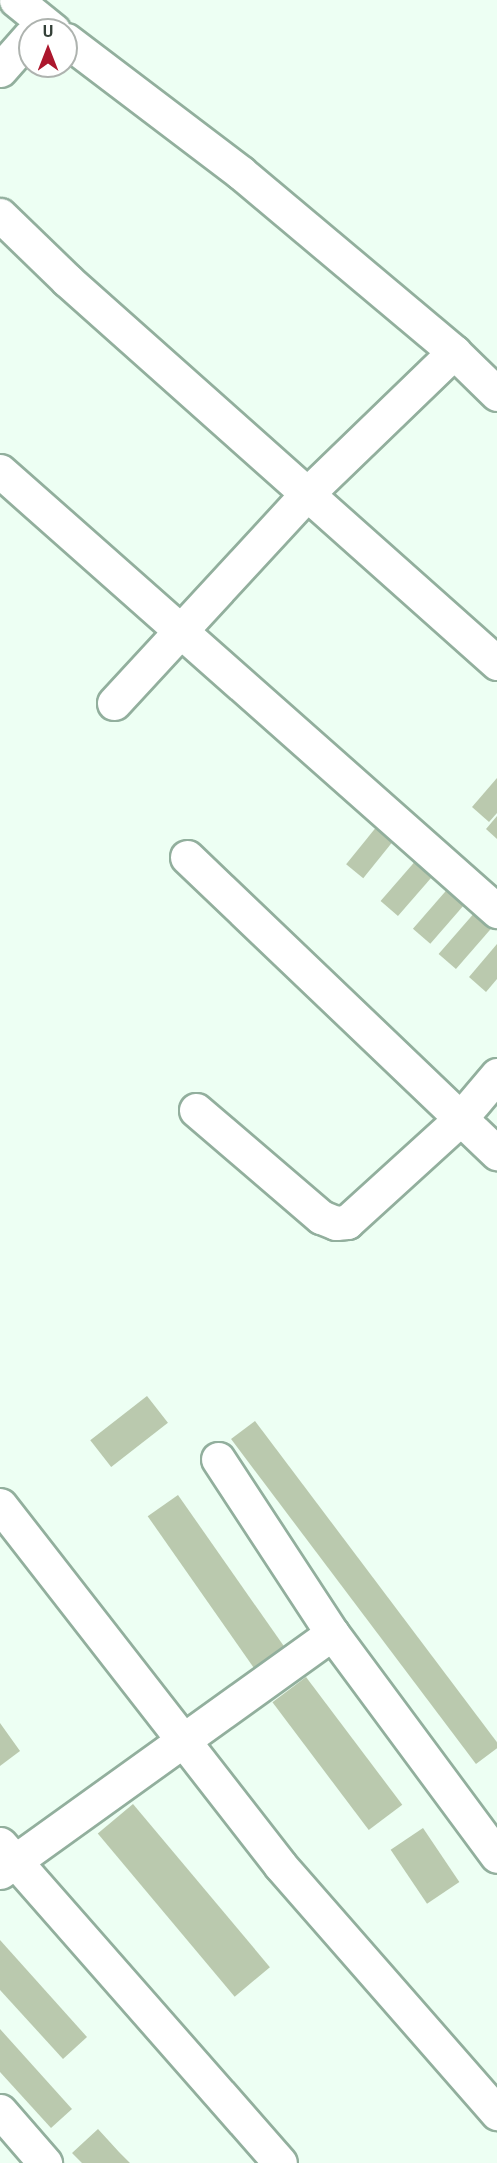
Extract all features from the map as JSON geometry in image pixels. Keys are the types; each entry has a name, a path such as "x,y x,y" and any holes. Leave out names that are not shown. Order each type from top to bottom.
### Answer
{"street":[{"path":"16,0 32,18"},
{"path":"0,70 18,55"},
{"path":"78,56 241,173 454,352 497,394"},
{"path":"0,214 67,280 497,663"},
{"path":"114,703 183,632 308,493 454,352"},
{"path":"0,471 497,911"},
{"path":"187,857 459,1120 497,1153"},
{"path":"196,1110 321,1217 336,1223 355,1218 459,1120 497,1075"},
{"path":"218,1459 332,1633 496,1856"},
{"path":"0,1504 280,1865 497,2113"},
{"path":"280,2163 4,1860 184,1741 332,1633"},
{"path":"0,2111 45,2163"}],"building":[{"path":"497,778 497,813 489,822 472,807"},
{"path":"497,816 497,839 486,829"},
{"path":"382,820 399,834 363,878 346,864"},
{"path":"418,858 435,873 398,916 381,901"},
{"path":"451,885 468,900 430,944 413,929"},
{"path":"476,911 493,926 456,969 439,954"},
{"path":"497,944 497,979 486,992 469,977"},
{"path":"147,1396 168,1423 111,1467 90,1440"},
{"path":"255,1421 497,1742 497,1748 476,1764 231,1439"},
{"path":"178,1495 289,1653 258,1674 148,1516"},
{"path":"306,1677 402,1805 369,1830 272,1702"},
{"path":"0,1723 20,1751 0,1766"},
{"path":"133,1804 270,1967 235,1997 98,1834"},
{"path":"423,1828 459,1882 427,1904 391,1850"},
{"path":"0,1940 87,2037 63,2059 0,1990"},
{"path":"0,2029 72,2109 51,2128 0,2072"},
{"path":"98,2129 130,2163 82,2163 72,2153"}]}
